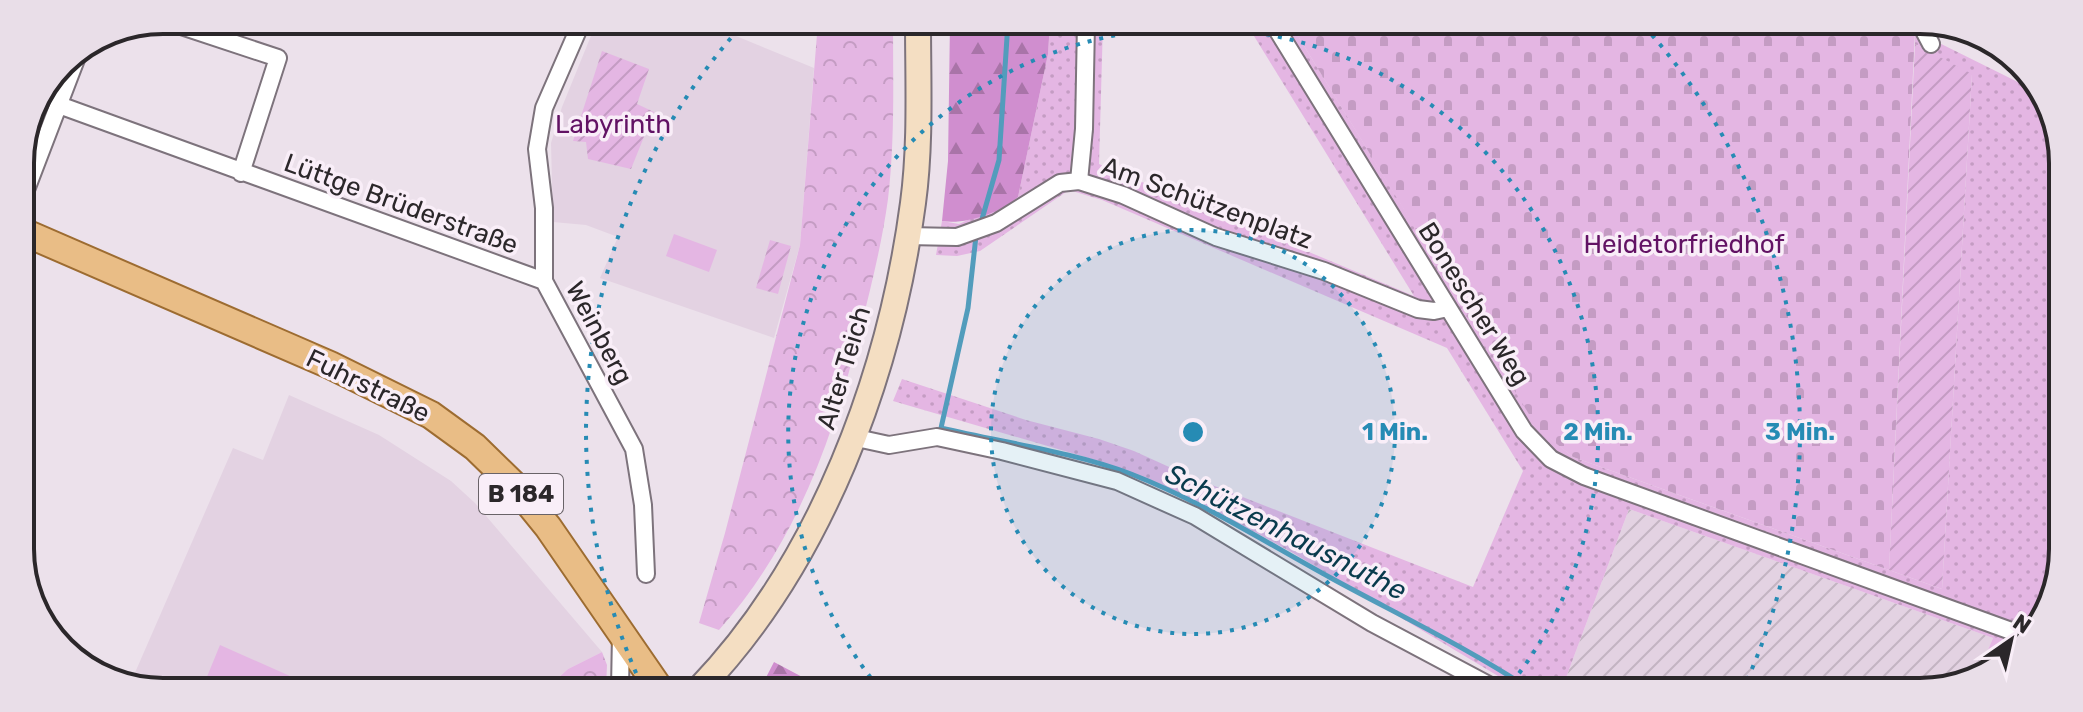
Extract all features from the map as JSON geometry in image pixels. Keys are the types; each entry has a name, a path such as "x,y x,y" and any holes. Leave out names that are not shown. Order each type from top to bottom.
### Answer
{"main road":[{"name":"Alter Teich","path":"709,678 746,636 792,569 819,517 852,437 882,349 907,236 917,159 918,34"},
{"name":"Fuhrstraße","path":"34,237 344,371 431,415 475,447 513,484 548,527 652,678"}],"street":[{"name":"Lüttge Brüderstraße","path":"205,34 278,58 241,173"},
{"name":"Weinberg","path":"576,34 544,108 537,149 544,208 544,281 634,449 643,505 646,574"},
{"path":"1079,181 1084,129 1086,34"},
{"name":"Bonescher Weg","path":"1280,34 1524,431 1544,453 1569,470 1674,510 2018,633"},
{"path":"1926,34 1931,44"},
{"path":"34,169 71,73"},
{"name":"Lüttge Brüderstraße","path":"59,105 544,281"},
{"name":"Am Schützenplatz","path":"907,236 948,238 967,233 996,223 1060,183 1079,181 1123,195 1216,237 1324,271 1418,309 1434,311 1448,308"},
{"path":"852,437 889,445 937,437 1074,469 1130,486 1195,516 1372,623 1476,678"},
{"path":"620,678 621,635"}],"shaded area":[{"path":"592,34 731,34 814,68 800,245 774,338 600,278 618,237 586,225 553,222 551,143"},
{"path":"289,395 379,435 451,481 475,503 602,652 568,669 558,678 163,678 134,675 233,448 263,460"},
{"path":"1629,509 1993,638 1983,662 1954,674 1929,678 1566,678"}],"green space":[{"path":"817,34 893,34 893,133 886,215 849,371 824,450 790,526 746,597 719,630 699,623 800,245"},
{"path":"950,34 1049,34 1048,54 1018,197 982,216 942,221 948,161"},
{"path":"1049,34 1103,34 1099,164 1414,296 1253,34 1297,34 1539,429 1573,457 1942,589 1972,75 1915,44 1915,34 1921,34 2021,84 2042,121 2049,163 2049,549 2045,583 2027,621 1999,651 1983,662 1993,638 1629,509 1566,678 1501,678 1293,553 1158,483 1092,459 893,401 902,379 1026,420 1099,439 1473,587 1523,471 1447,348 1102,200 1069,190 980,251 957,256 936,255 942,221 959,224 1018,197 1048,54"},
{"name":"Heidetorfriedhof","path":"1297,34 1915,34 1889,570 1573,457 1538,429"},
{"path":"1915,44 1972,74 1942,589 1889,570"},
{"name":"Labyrinth","path":"602,51 649,69 637,104 654,112 631,169 588,159 586,142 573,141"},
{"path":"674,234 717,250 709,272 666,256"},
{"path":"770,240 791,246 778,294 756,288"},
{"path":"220,645 294,678 206,678"},
{"path":"602,652 607,665 606,678 558,678 568,669"},
{"path":"774,662 804,678 766,678"}],"waterway":[{"name":"Schützenhausnuthe","path":"980,226 999,160 1007,34"},
{"name":"Schützenhausnuthe","path":"976,236 968,308 941,428 1084,459 1157,485 1208,509 1513,678"}]}
